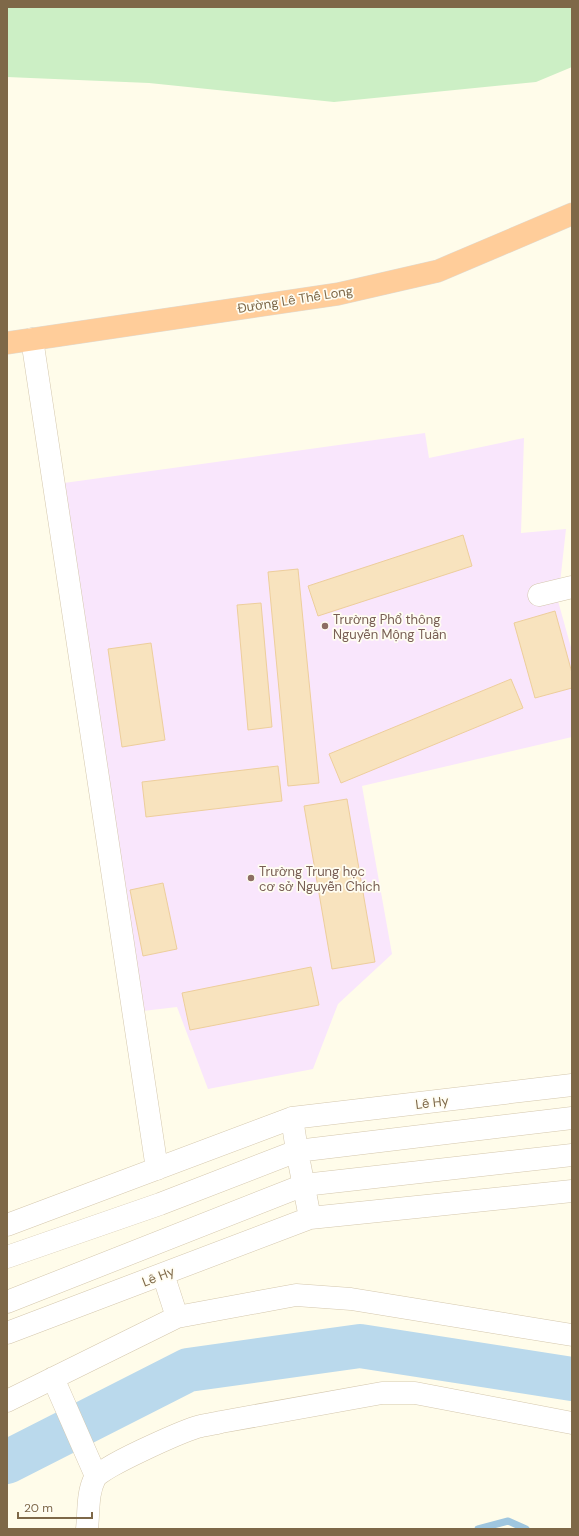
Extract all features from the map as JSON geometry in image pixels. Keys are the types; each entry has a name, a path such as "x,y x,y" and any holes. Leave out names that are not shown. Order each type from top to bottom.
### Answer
{"highway":[{"name":"Đường Lê Thế Long","path":"7,343 338,294 438,271 572,214"}],"street":[{"path":"32,339 157,1168"},
{"path":"539,595 572,587"},
{"name":"Lê Hy","path":"7,1225 292,1118 572,1085"},
{"path":"292,1118 310,1218"},
{"path":"7,1257 160,1204 297,1151 572,1118"},
{"path":"7,1302 304,1185 572,1155"},
{"name":"Lê Hy","path":"7,1333 310,1218 572,1191"},
{"path":"163,1274 176,1317"},
{"path":"7,1401 56,1386 176,1317 296,1295 351,1299 572,1335"},
{"path":"56,1386 93,1470 90,1489 88,1529"},
{"path":"93,1470 106,1469 197,1427 382,1393 415,1393 572,1423"}],"shaded area":[{"name":"Trường Phổ thông Nguyễn Mộng Tuân","path":"425,433 429,458 524,438 521,533 566,529 558,601 572,651 572,737 362,786 392,954 338,1004 313,1069 208,1089 177,1007 143,1011 64,483"}],"green space":[{"path":"7,7 572,7 572,67 536,82 334,102 149,83 7,77"}],"building":[{"path":"463,535 472,566 318,616 308,586"},
{"path":"298,569 319,783 288,786 268,572"},
{"path":"261,603 272,727 248,730 237,605"},
{"path":"555,611 572,673 572,688 535,698 514,623"},
{"path":"151,643 165,740 122,747 108,649"},
{"path":"511,679 523,708 341,783 329,754"},
{"path":"278,766 282,801 146,817 142,782"},
{"path":"347,799 375,962 332,969 304,806"},
{"path":"163,883 177,949 143,956 130,890"},
{"path":"311,967 319,1005 190,1030 182,993"}],"waterway":[{"path":"7,1462 188,1370 360,1346 572,1379"},
{"path":"478,1529 508,1521 526,1529"}],"place":[{"name":"Trường Phổ thông Nguyễn Mộng Tuân","path":"325,626"},
{"name":"Trường Trung học cơ sở Nguyễn Chích","path":"251,878"}]}
